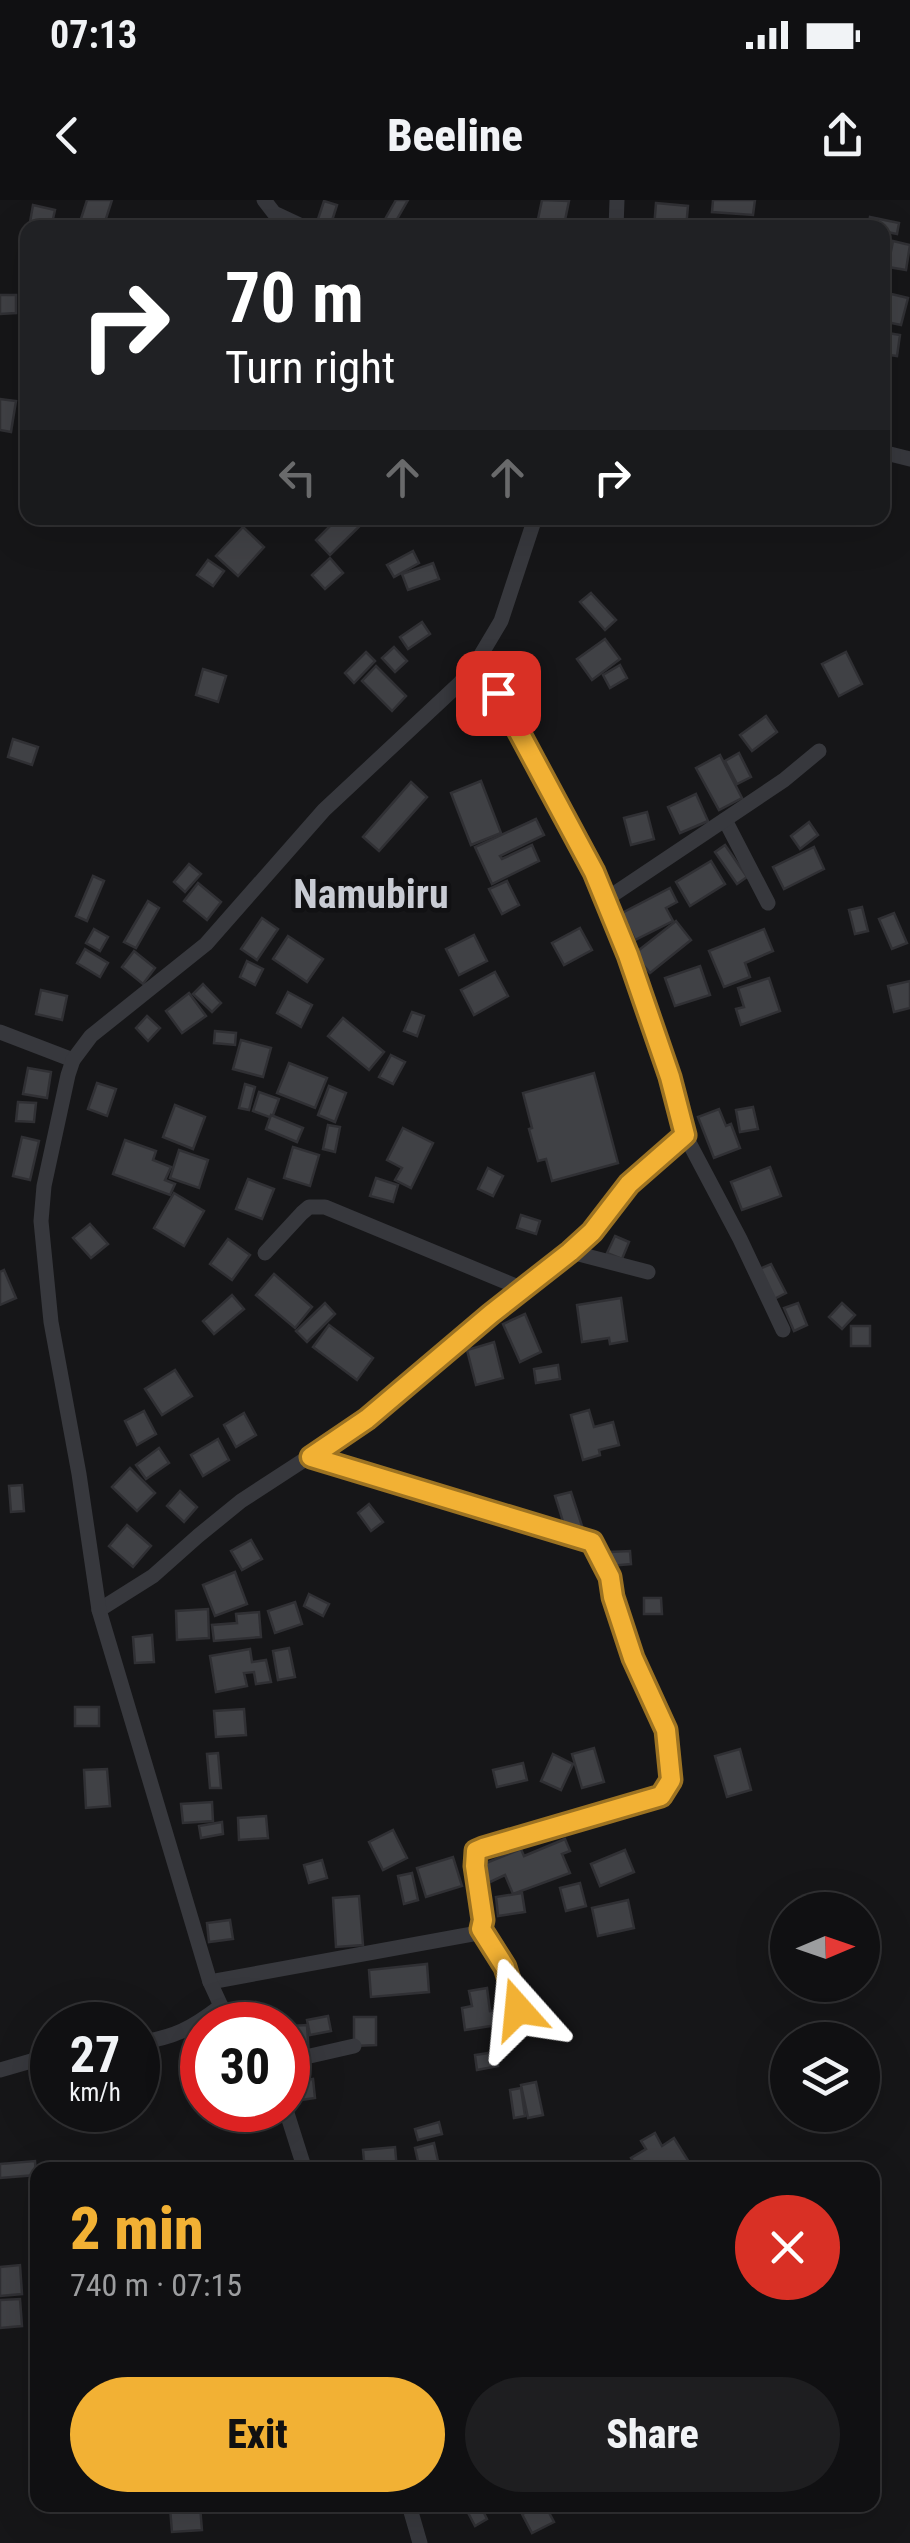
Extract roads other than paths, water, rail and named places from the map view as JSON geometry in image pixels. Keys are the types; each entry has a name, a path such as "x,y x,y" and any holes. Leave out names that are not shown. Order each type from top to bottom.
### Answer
{"street":[{"path":"264,200 274,212 290,220"},
{"path":"219,2002 99,1610 80,1474 50,1322 41,1221 44,1186 73,1060 112,1017 206,944 324,810 460,683 480,658 500,620 534,525"},
{"path":"480,658 594,872 628,955 670,1077 685,1135 783,1330"},
{"path":"605,900 784,780 819,751"},
{"path":"725,820 768,904"},
{"path":"0,1032 73,1060"},
{"path":"99,1610 153,1576 241,1501 367,1419 570,1252 592,1232 629,1184 685,1135"},
{"path":"265,1253 302,1213 316,1206 325,1207 523,1289"},
{"path":"570,1252 648,1272"},
{"path":"210,1982 473,1935 481,1929 483,1920 476,1851 661,1796 671,1780 666,1730 633,1658 610,1577 592,1542 311,1457"},
{"path":"481,1929 505,1967 518,2009"},
{"path":"310,2056 354,2046"},
{"path":"0,2070 30,2062"},
{"path":"293,2132 302,2162"},
{"path":"411,2512 420,2543"}],"district":[{"name":"Namubiru","path":"371,894"}]}
